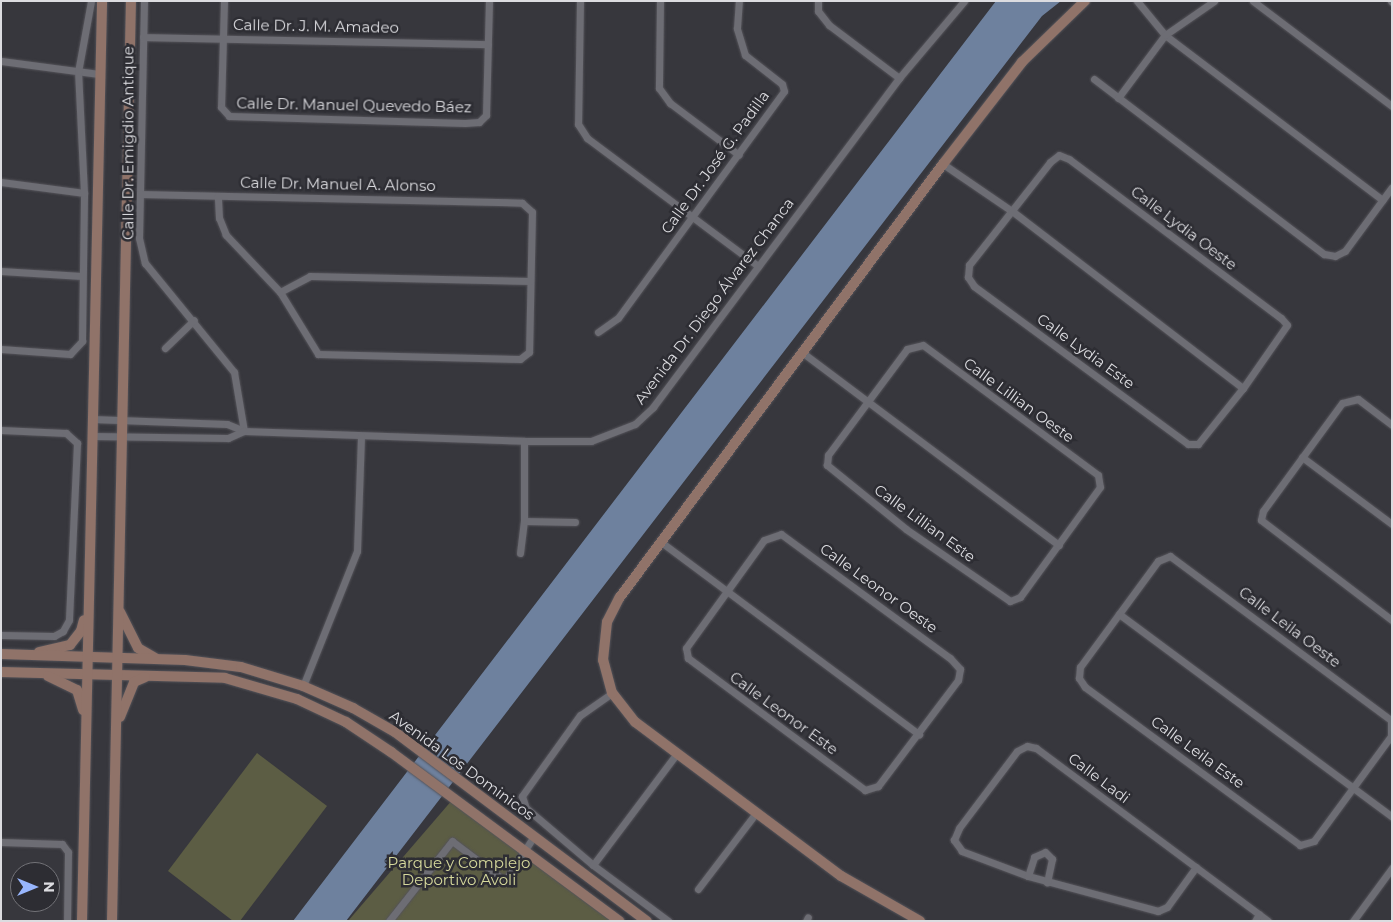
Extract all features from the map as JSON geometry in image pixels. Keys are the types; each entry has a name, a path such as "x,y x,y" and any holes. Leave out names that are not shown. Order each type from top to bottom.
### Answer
{"street":[{"path":"1,350 75,352 82,341 84,193 78,72 91,1"},
{"path":"82,921 102,1"},
{"path":"112,921 132,1"},
{"name":"Calle Dr. Emigdio Antique","path":"144,1 139,238 145,263 194,320 234,372 244,431"},
{"name":"Calle Dr. Manuel Quevedo Báez","path":"224,1 221,107 229,116 465,122 479,122 486,116 489,1"},
{"path":"580,1 578,124 587,138 758,266"},
{"path":"660,1 659,88 670,103 739,155"},
{"name":"Calle Dr. José G. Padilla","path":"598,332 618,318 693,218 784,91 782,84 745,55 737,28 739,1"},
{"path":"818,1 818,10 829,25 899,78"},
{"name":"Avenida Dr. Diego Álvarez Chanca","path":"92,419 227,424 244,431 524,441 591,441 635,424 653,407 899,78 964,1"},
{"path":"920,921 841,876 635,722 612,693 603,660 607,622 620,597 943,164 1022,62 1085,1"},
{"path":"1137,1 1165,35 1382,200"},
{"path":"1118,98 1165,35 1214,1"},
{"path":"1253,1 1392,106"},
{"name":"Calle Dr. J. M. Amadeo","path":"143,37 488,44"},
{"path":"1,61 99,74"},
{"path":"1094,79 1324,254 1335,256 1345,251 1392,187"},
{"name":"Calle Lydia Oeste","path":"1012,211 1050,162 1059,155 1070,159 1281,318 1286,325 1284,333 1243,388"},
{"path":"943,164 1012,211 1243,388"},
{"path":"1,182 84,193"},
{"name":"Calle Dr. Manuel A. Alonso","path":"140,194 522,203 532,212 530,281"},
{"path":"218,196 219,218 226,235 280,292 318,354 520,358 529,352 530,281 310,276 280,292"},
{"name":"Calle Lydia Este","path":"1012,211 969,265 968,277 974,286 1188,444 1198,444 1205,439 1243,388"},
{"path":"1,271 82,276"},
{"path":"165,348 194,320"},
{"name":"Calle Lillian Oeste","path":"868,401 907,349 922,346 1085,465 1098,475 1100,487 1059,545"},
{"path":"803,353 1059,545"},
{"path":"1392,425 1358,400 1342,403 1262,511 1262,520 1392,620"},
{"name":"Calle Lillian Este","path":"868,401 828,455 827,465 906,529 1010,601 1020,597 1059,545"},
{"path":"1,430 66,433 77,443 69,620 63,631 54,636 1,635"},
{"name":"Avenida Dr. Diego Álvarez Chanca","path":"92,436 228,438 244,431"},
{"path":"303,686 356,551 361,436"},
{"path":"520,552 524,521 524,441"},
{"path":"1302,457 1392,524"},
{"path":"524,521 575,522"},
{"name":"Calle Leonor Oeste","path":"727,590 764,540 782,534 950,658 960,669 958,680 918,734"},
{"path":"661,542 918,734"},
{"name":"Calle Leila Oeste","path":"1119,614 1158,561 1170,556 1255,617 1391,720 1391,736 1353,788"},
{"name":"Calle Leonor Este","path":"727,590 686,648 688,658 712,677 865,790 878,786 918,734"},
{"path":"27,655 70,644 81,631 88,597"},
{"path":"118,607 138,648 158,659"},
{"path":"1119,614 1392,817"},
{"name":"Calle Leila Este","path":"1119,614 1080,667 1079,678 1093,693 1300,844 1314,841 1353,788"},
{"name":"Avenida Los Dominicos","path":"1,654 158,659 241,667 303,686 354,708 395,732 647,921"},
{"name":"Avenida Los Dominicos","path":"1,672 225,678 297,699 346,722 391,752 619,921"},
{"path":"35,672 62,680 77,690 86,721"},
{"path":"116,730 126,696 134,682 151,675"},
{"path":"612,693 580,715 522,796 526,808 593,864 668,921"},
{"name":"Calle Ladi","path":"1028,876 962,851 954,840 959,828 1016,751 1027,746 1036,748 1268,921"},
{"path":"593,864 677,753"},
{"path":"698,889 756,813"},
{"path":"389,921 452,841 505,881 534,836"},
{"path":"1,842 62,844 68,852 67,921"},
{"path":"1047,882 1052,859 1045,852 1034,857 1028,876 1047,882 1158,911 1167,907 1196,867"},
{"path":"1353,921 1392,868"},
{"path":"1255,921 1259,914"}],"green space":[{"path":"257,753 327,806 240,921 233,921 168,871"},
{"name":"Parque y Complejo Deportivo Avoli","path":"453,799 616,921 348,921"}],"water":[{"path":"996,1 1061,1 1042,16 346,921 293,921"}]}
